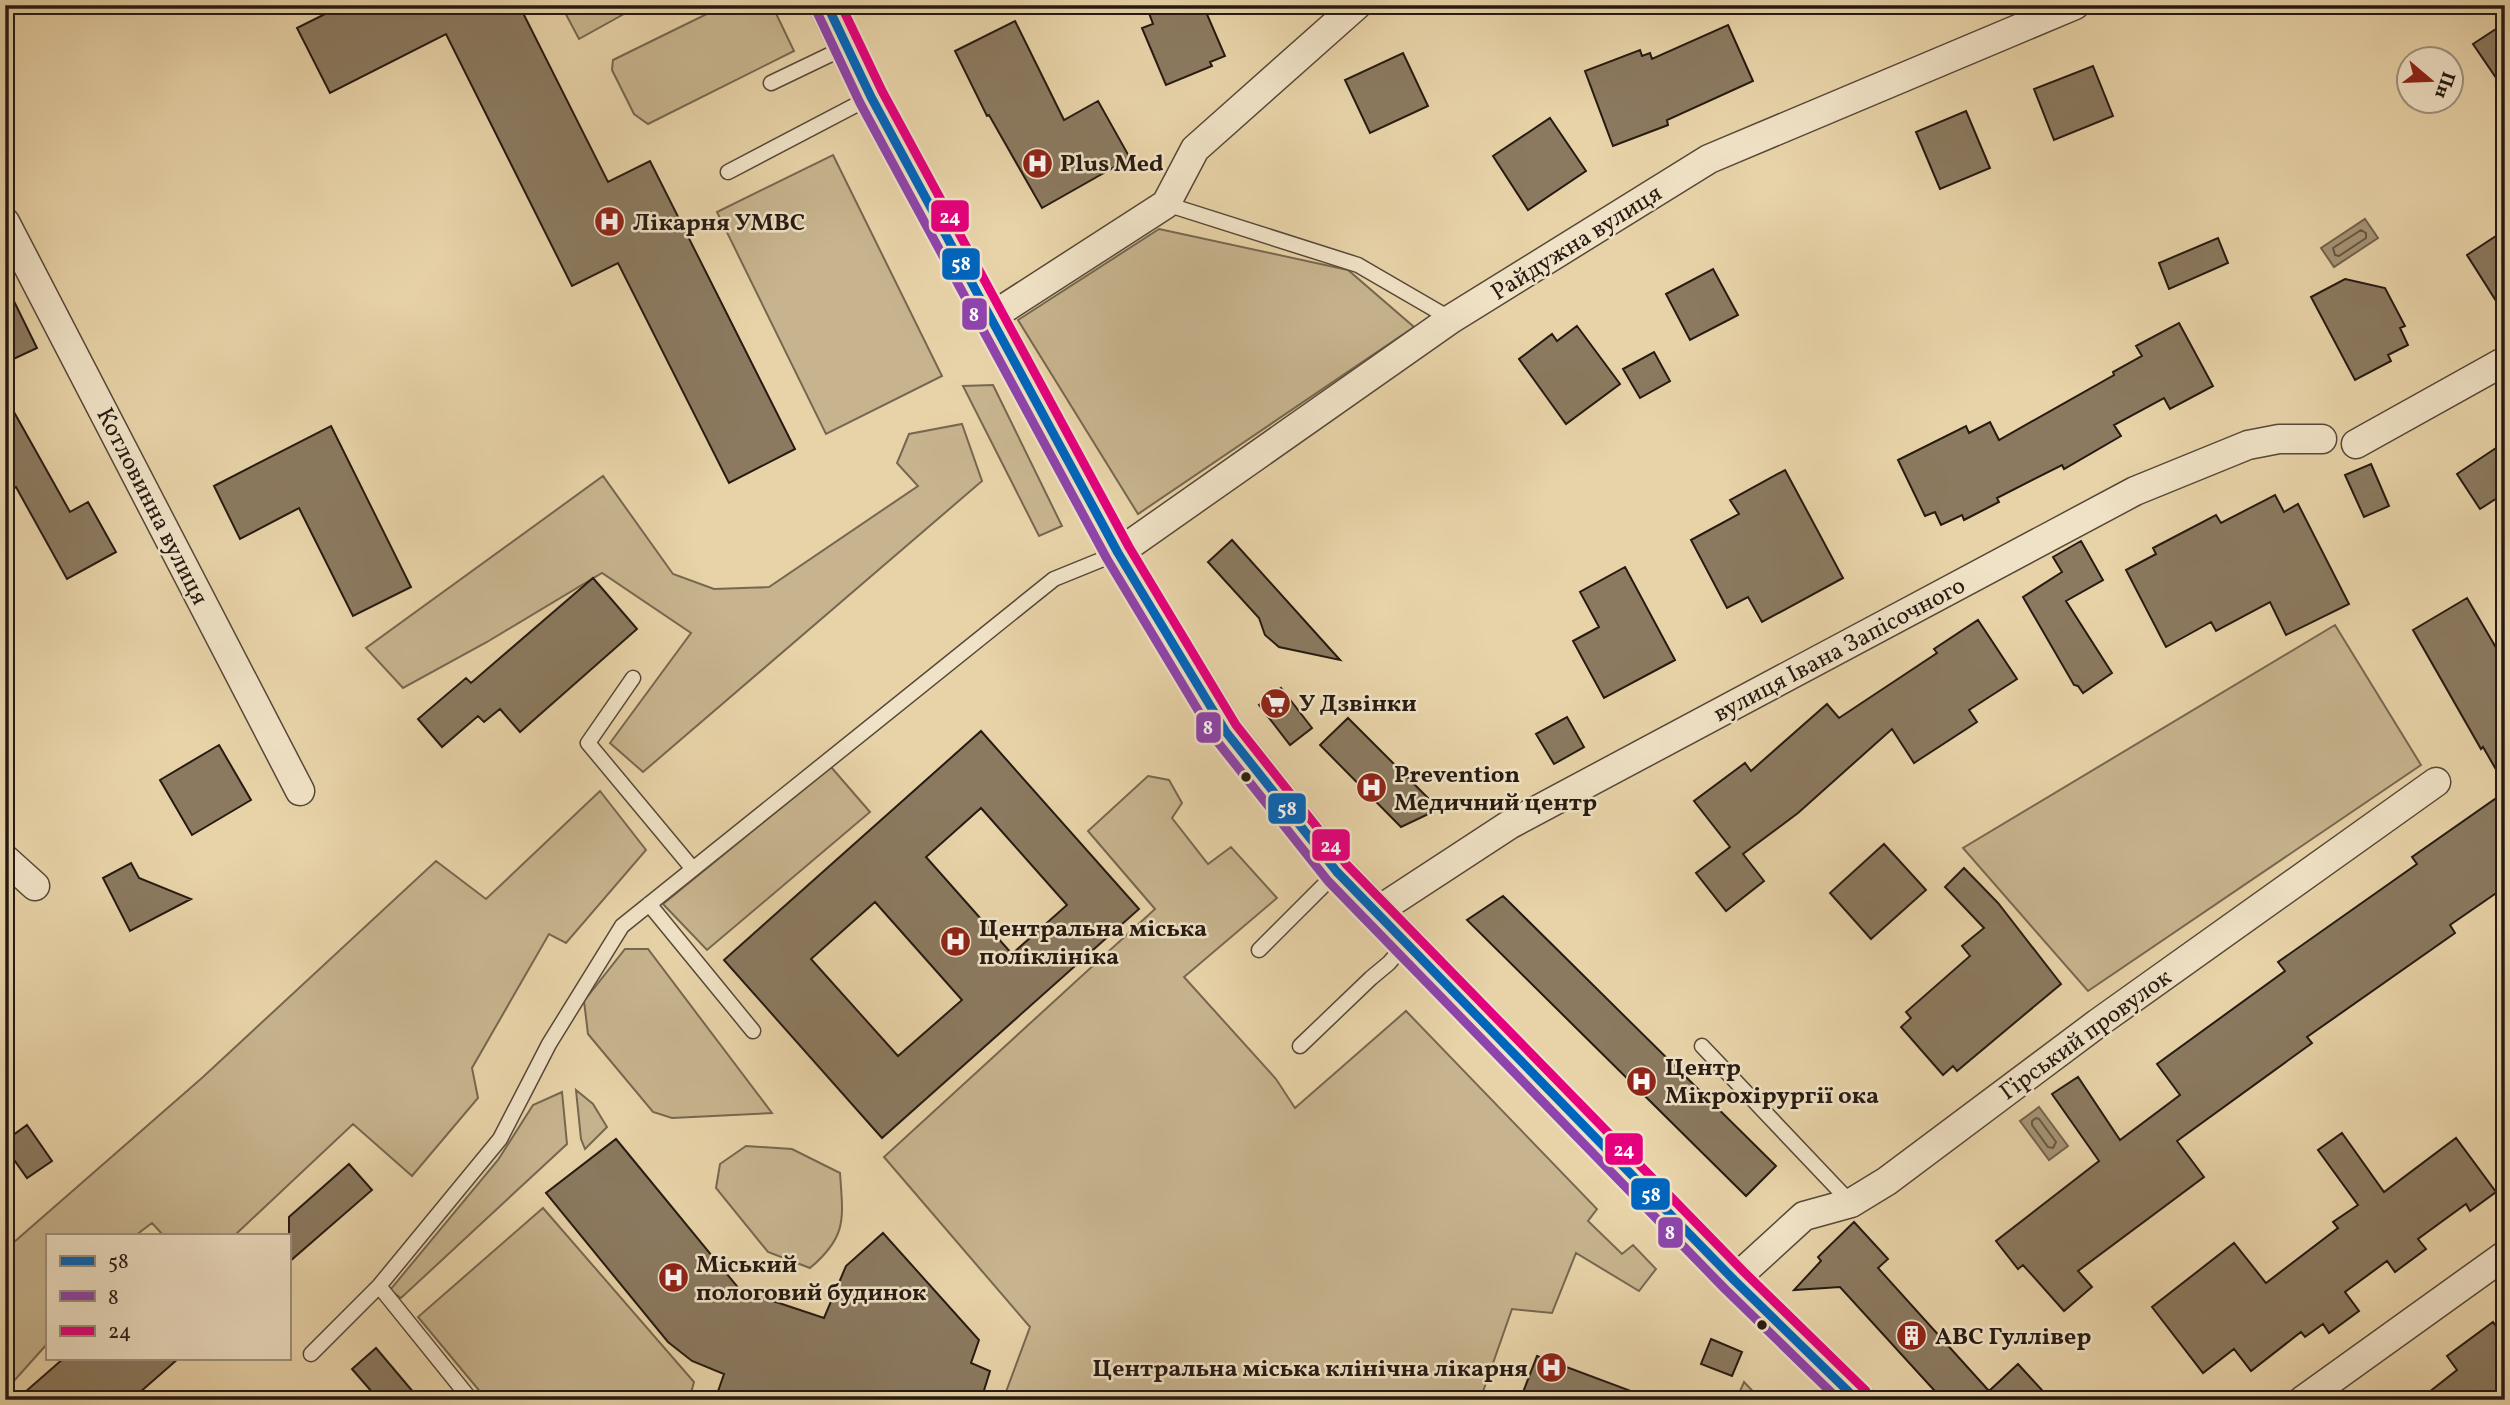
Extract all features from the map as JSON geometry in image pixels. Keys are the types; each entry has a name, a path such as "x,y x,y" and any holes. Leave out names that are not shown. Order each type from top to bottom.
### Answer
{"street":[{"path":"827,5 871,97 1118,553 1221,726 1337,872 1734,1280 1857,1400"},
{"path":"991,317 1166,204 1195,149 1357,5"},
{"name":"Райдужна вулиця","path":"1118,553 1451,319 1709,159 2075,5"},
{"name":"Котловинна вулиця","path":"5,222 300,791"},
{"path":"2356,444 2505,361"},
{"name":"вулиця Івана Запісочного","path":"1376,912 1509,825 2135,491 2248,445 2279,439 2322,439"},
{"name":"Гірський провулок","path":"1734,1280 1804,1216 1851,1203 1887,1181 2098,1023 2436,782"},
{"path":"5,859 35,886"},
{"path":"2303,1400 2505,1255"}],"lane":[{"path":"771,83 847,47"},
{"path":"728,172 871,97"},
{"path":"1166,204 1358,265 1451,319"},
{"path":"311,1354 379,1286 500,1139 549,1044 622,926 1054,579 1118,553"},
{"path":"633,678 588,743 693,869"},
{"path":"1259,950 1337,872"},
{"path":"649,904 753,1031"},
{"path":"1300,1046 1389,963 1407,942"},
{"path":"1702,1046 1851,1203"},
{"path":"379,1286 471,1400"}],"shaded area":[{"path":"561,5 640,5 579,39"},
{"path":"725,5 772,5 794,51 648,124 634,114 612,70 613,60"},
{"path":"833,155 942,376 826,434 717,212"},
{"path":"1159,229 1348,270 1414,327 1138,514 1018,320"},
{"path":"993,385 1062,526 1039,536 963,386"},
{"path":"962,424 982,481 643,772 610,743 691,633 602,573 487,642 403,688 366,648 603,476 673,574 714,589 769,587 918,486 897,463 909,434"},
{"path":"2335,625 2421,765 2088,991 1963,848"},
{"path":"831,767 870,812 707,950 663,904"},
{"path":"1148,776 1169,780 1182,803 1172,818 1208,864 1231,847 1277,898 1184,977 1276,1079 1295,1108 1406,1011 1597,1209 1588,1221 1622,1254 1633,1245 1656,1269 1639,1291 1576,1253 1552,1313 1512,1309 1480,1400 1003,1400 1030,1327 884,1157 1155,909 1088,831"},
{"path":"600,791 646,850 566,943 549,934 472,1068 478,1098 412,1176 353,1124 236,1234 162,1234 152,1223 137,1234 46,1234 46,1345 5,1391 5,1250 203,1077 436,861 486,899"},
{"path":"625,949 648,949 772,1113 672,1118 653,1112 588,1034 584,1001"},
{"path":"576,1090 593,1104 607,1127 585,1149 581,1139"},
{"path":"562,1092 567,1144 401,1298 390,1290 498,1160 533,1105"},
{"path":"746,1146 792,1149 840,1173 842,1214 837,1236 810,1268 768,1252 716,1188 720,1164"},
{"path":"543,1208 694,1382 689,1400 487,1400 418,1317"},
{"path":"1744,1382 1761,1400 1736,1400"}],"water":[{"path":"2365,219 2378,238 2334,267 2321,248"},
{"path":"2039,1107 2068,1146 2049,1160 2020,1121"}],"building":[{"name":"Лікарня УМВС","path":"343,5 519,5 608,182 650,161 795,449 729,483 618,263 572,286 446,34 330,93 297,28"},
{"path":"1146,5 1203,5 1225,56 1210,62 1212,66 1166,85 1142,28 1153,24"},
{"path":"1015,21 1064,120 1098,101 1130,158 1042,208 989,115 987,116 955,51"},
{"path":"2505,23 2505,91 2473,44"},
{"path":"1728,25 1753,81 1667,120 1668,125 1613,146 1585,71 1640,50 1642,56 1650,53 1652,59"},
{"path":"1403,53 1428,106 1370,133 1345,80"},
{"path":"2093,66 2113,116 2054,140 2034,89"},
{"path":"1966,111 1990,168 1940,189 1916,132"},
{"path":"1550,118 1586,171 1528,210 1493,156"},
{"path":"2505,230 2505,315 2467,255"},
{"path":"2218,238 2228,263 2169,289 2159,263"},
{"path":"1713,269 1738,315 1690,340 1666,294"},
{"path":"2345,279 2385,288 2405,326 2400,328 2408,345 2388,355 2391,361 2355,380 2311,297"},
{"path":"5,283 37,348 5,363"},
{"path":"2179,323 2213,386 2170,409 2164,398 2114,425 2121,436 2064,469 2062,465 1997,498 1999,502 1964,520 1962,515 1941,525 1935,512 1925,516 1898,460 1966,426 1969,433 1990,422 1999,440 2114,375 2113,372 2142,356 2136,346"},
{"path":"1577,326 1620,384 1566,424 1519,359 1552,334 1557,341"},
{"path":"1654,352 1670,381 1640,398 1623,369"},
{"path":"5,396 70,512 88,502 116,552 67,579 16,487 5,493"},
{"path":"331,426 411,587 353,616 299,508 240,539 214,486"},
{"path":"2505,442 2505,493 2480,509 2457,474"},
{"path":"2371,464 2389,506 2364,517 2345,475"},
{"path":"1785,470 1843,578 1762,622 1748,597 1727,608 1691,540 1739,514 1730,500"},
{"path":"2275,495 2284,512 2298,504 2349,604 2286,635 2270,602 2216,631 2211,622 2166,647 2126,570 2156,554 2153,548 2216,515 2221,523"},
{"path":"1232,540 1340,660 1279,647 1265,635 1259,618 1208,562"},
{"path":"2081,541 2103,580 2066,601 2112,673 2083,693 2074,685 2023,597 2062,572 2053,557"},
{"path":"1625,567 1675,660 1604,698 1573,641 1599,627 1580,592"},
{"path":"593,578 637,629 520,732 500,709 484,722 478,716 442,747 418,719 466,678 471,683"},
{"path":"2467,598 2505,663 2505,785 2483,747 2481,749 2413,630"},
{"path":"1978,620 2017,679 1969,710 1977,722 1914,763 1892,729 1798,813 1743,854 1764,881 1726,911 1696,873 1730,847 1694,801 1745,763 1751,771 1827,704 1839,718 1937,653 1934,649"},
{"path":"1281,688 1312,728 1290,745 1259,705"},
{"path":"1567,717 1584,747 1554,764 1536,734"},
{"path":"1348,718 1439,809 1401,827 1320,745"},
{"name":"Центральна міська поліклініка","path":"981,731 1139,909 882,1138 724,960","holes":["981,808 1067,905 1012,954 926,857","875,902 962,1000 898,1056 811,959"]},
{"path":"219,745 251,800 192,835 160,780"},
{"path":"2505,792 2505,887 2450,925 2455,933 2307,1037 2312,1043 2177,1141 2204,1177 2078,1271 2092,1287 2064,1311 2023,1265 2018,1269 1996,1241 2099,1161 2052,1094 2078,1077 2120,1140 2180,1095 2157,1064 2285,971 2278,962 2417,864 2412,857"},
{"path":"1884,844 1926,890 1871,939 1830,893"},
{"path":"131,863 139,878 191,899 130,931 103,878"},
{"path":"1964,868 1998,903 2061,984 1957,1071 1953,1066 1943,1075 1901,1027 1911,1018 1906,1012 1970,956 1962,946 1984,928 1945,887"},
{"path":"1503,896 1776,1166 1746,1196 1467,920"},
{"path":"27,1125 52,1161 27,1178 5,1147 5,1141"},
{"path":"2342,1133 2384,1192 2456,1138 2496,1192 2470,1211 2466,1204 2418,1239 2426,1249 2395,1272 2387,1261 2345,1292 2359,1311 2329,1333 2323,1324 2305,1337 2301,1332 2251,1371 2234,1349 2203,1373 2152,1307 2234,1243 2266,1283 2338,1228 2333,1222 2358,1205 2318,1150"},
{"name":"Міський пологовий будинок","path":"616,1139 740,1290 824,1318 846,1266 883,1233 979,1340 971,1363 990,1371 981,1400 715,1400 724,1374 692,1361 668,1342 546,1193"},
{"path":"349,1164 372,1190 290,1261 289,1217"},
{"path":"1854,1222 1888,1259 1878,1268 1989,1391 2018,1364 2051,1400 1943,1400 1840,1287 1794,1290 1821,1261 1818,1257"},
{"path":"2493,1322 2505,1339 2505,1400 2419,1400 2457,1370 2447,1356"},
{"path":"1711,1339 1742,1352 1732,1376 1701,1364"},
{"path":"376,1348 420,1400 379,1400 352,1369"},
{"name":"Центральна міська клінічна лікарня","path":"1537,1356 1647,1397 1646,1400 1520,1400"},
{"path":"62,1360 177,1360 131,1400 16,1400"}],"transit line":[{"name":"58","path":"827,5 871,97 1118,553 1226,732 1337,872 1734,1280 1857,1400"},
{"name":"24","path":"841,5 882,91 1129,547 1236,725 1346,864 1743,1271 1866,1391"},
{"name":"8","path":"816,10 860,103 1107,559 1216,740 1328,881 1725,1289 1839,1400"}],"place":[{"name":"Plus Med","path":"1037,163"},
{"name":"Лікарня УМВС","path":"610,222"},
{"name":"У Дзвінки","path":"1276,703"},
{"name":"Prevention Медичний центр","path":"1371,788"},
{"name":"Центральна міська поліклініка","path":"956,942"},
{"name":"Центр Мікрохірургії ока","path":"1642,1081"},
{"name":"Міський пологовий будинок","path":"673,1278"},
{"name":"АВС Гуллівер","path":"1912,1336"},
{"name":"Центральна міська клінічна лікарня","path":"1551,1368"}]}
